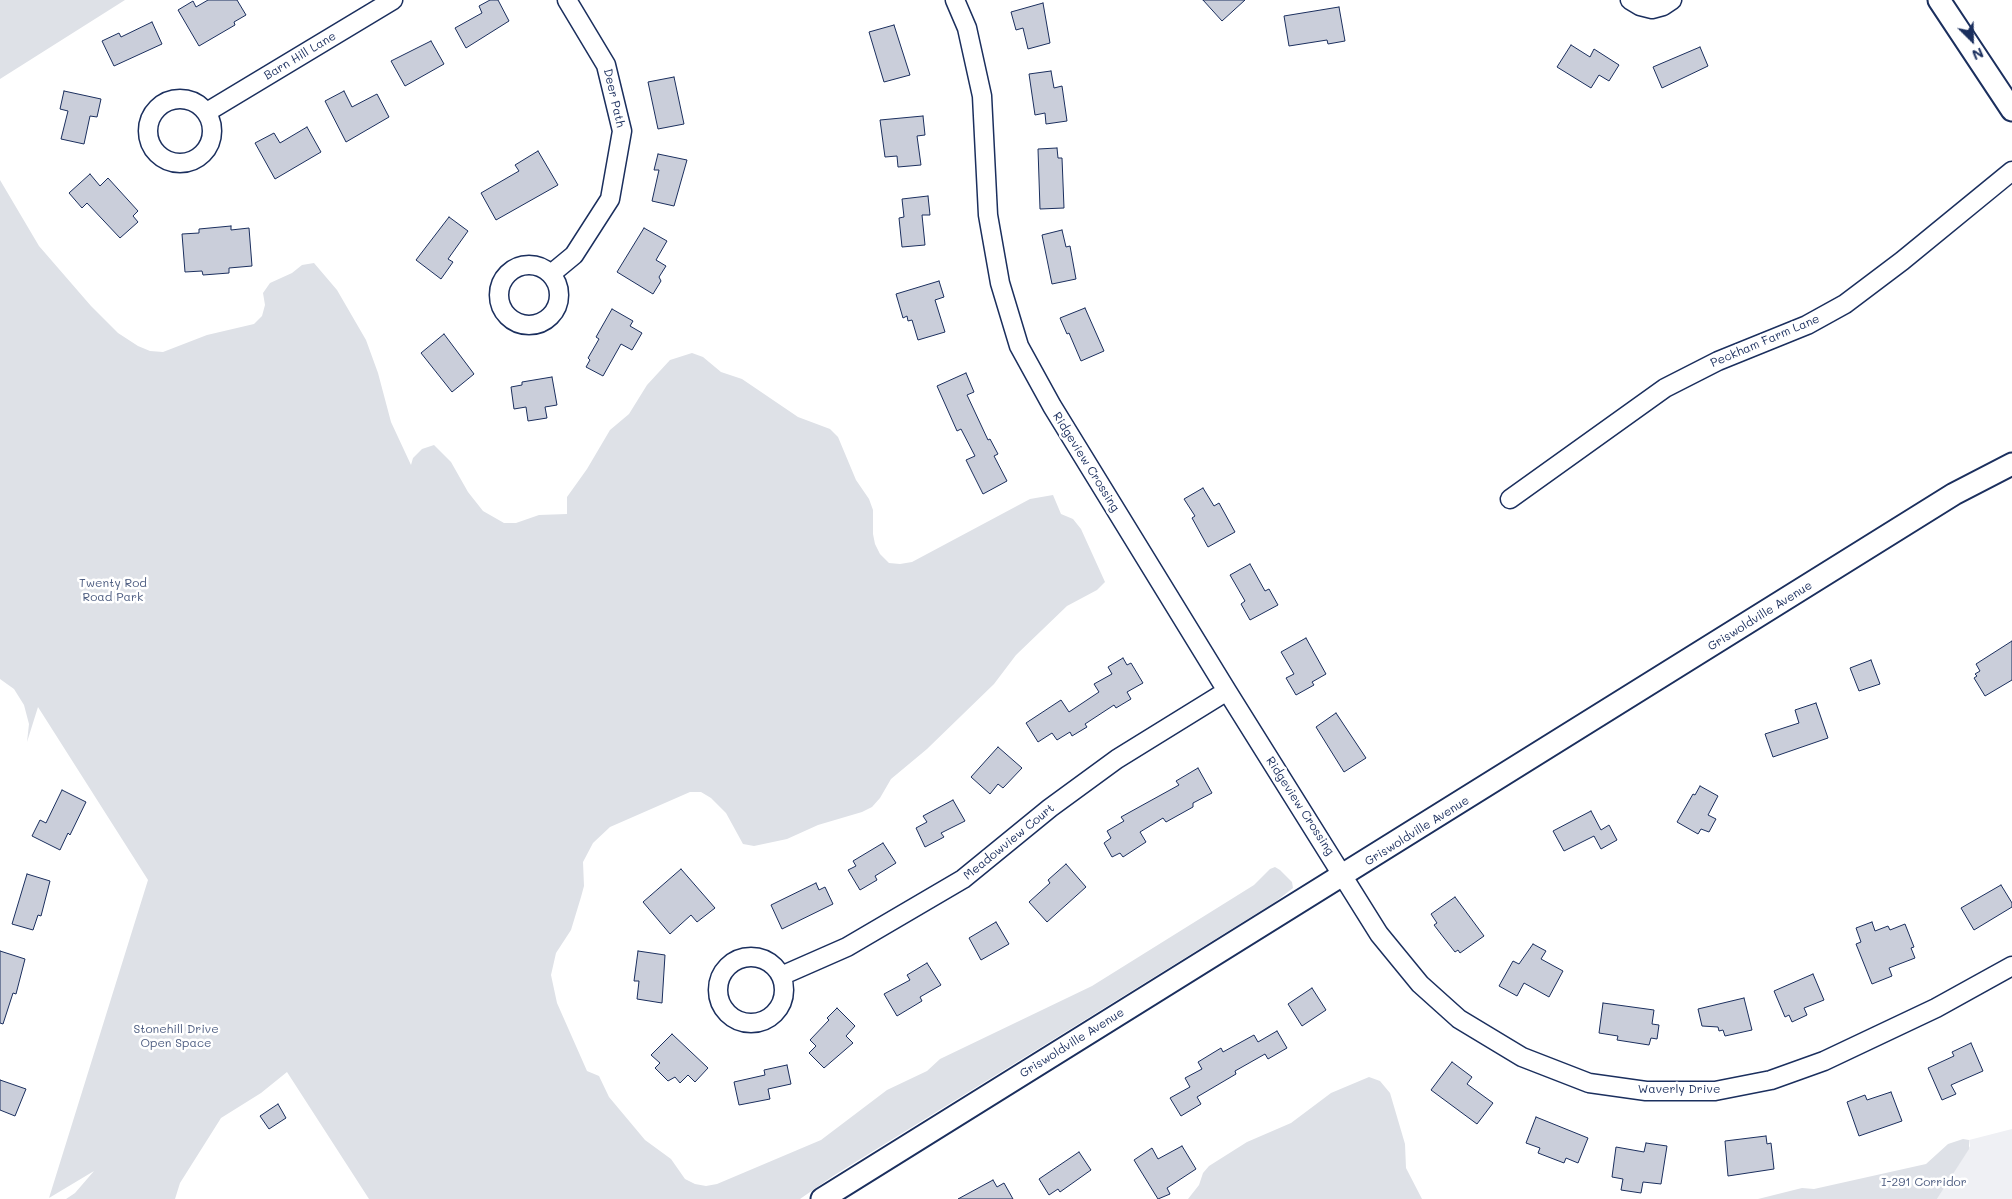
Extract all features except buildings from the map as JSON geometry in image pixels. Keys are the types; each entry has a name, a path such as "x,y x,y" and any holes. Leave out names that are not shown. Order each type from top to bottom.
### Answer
{"street":[{"name":"Barn Hill Lane","path":"207,112 393,0"},
{"name":"Deer Path","path":"552,274 574,255 610,199 622,131 606,64 567,0"},
{"name":"Ridgeview Crossing","path":"955,0 967,28 982,96 988,215 1000,283 1019,346 1052,406 1227,691 1344,876"},
{"path":"1630,0 1640,6 1652,9 1663,6 1672,0"},
{"path":"1939,0 2012,110"},
{"name":"Peckham Farm Lane","path":"1510,499 1666,388 1718,361 1807,325 1845,304 1902,261 2012,171"},
{"name":"Griswoldville Avenue","path":"822,1199 878,1162 1344,876 1954,494 2012,464"},
{"name":"Meadowview Court","path":"781,976 846,947 963,879 1050,808 1117,759 1227,691"},
{"name":"Waverly Drive","path":"1344,876 1379,934 1420,984 1459,1020 1522,1057 1589,1083 1636,1090 1714,1091 1771,1080 1824,1061 1902,1024 2012,966"}],"shaded area":[{"path":"2012,1129 2012,1199 1937,1199 1970,1146 1969,1140"}],"green space":[{"path":"0,0 125,0 0,79"},
{"path":"0,180 39,246 91,306 118,333 138,346 150,351 163,352 207,335 254,324 262,316 265,305 263,293 270,283 292,273 302,265 314,263 337,290 366,340 378,373 391,422 411,465 413,458 422,449 434,445 451,462 468,492 483,511 504,523 516,523 539,515 567,514 567,497 587,469 610,430 629,414 647,385 670,360 692,353 703,357 721,372 742,379 798,417 830,429 838,437 856,480 869,499 873,510 875,544 880,554 889,563 912,562 1030,499 1053,495 1061,514 1073,519 1081,529 1105,582 1097,590 1067,606 1016,655 994,684 927,749 891,779 880,798 872,807 862,812 818,825 787,839 754,846 743,844 726,813 711,798 701,792 690,792 610,827 593,843 583,862 584,886 571,930 556,953 551,975 557,1003 587,1071 599,1076 609,1097 645,1140 671,1159 685,1179 695,1184 706,1186 717,1184 821,1140 887,1090 927,1071 940,1059 1092,986 1254,885 1270,869 1275,867 1280,870 1292,882 1293,888 1275,902 833,1176 800,1199 369,1199 287,1072 261,1093 221,1118 180,1183 175,1199 66,1199 75,1193 94,1171 49,1198 148,880 38,707 27,742 29,724 24,705 14,689 0,679"},
{"path":"1369,1077 1380,1081 1390,1093 1405,1144 1406,1168 1422,1199 1188,1199 1199,1185 1203,1173 1209,1166 1247,1142 1291,1123 1331,1093"},
{"name":"I-291 Corridor","path":"1963,1139 1969,1140 1969,1149 1937,1199 1758,1199 1802,1188 1814,1189 1926,1164 1948,1144"}],"park label":[{"name":"Twenty Rod Road Park","path":"113,590"},
{"name":"Stonehill Drive Open Space","path":"176,1036"}]}
